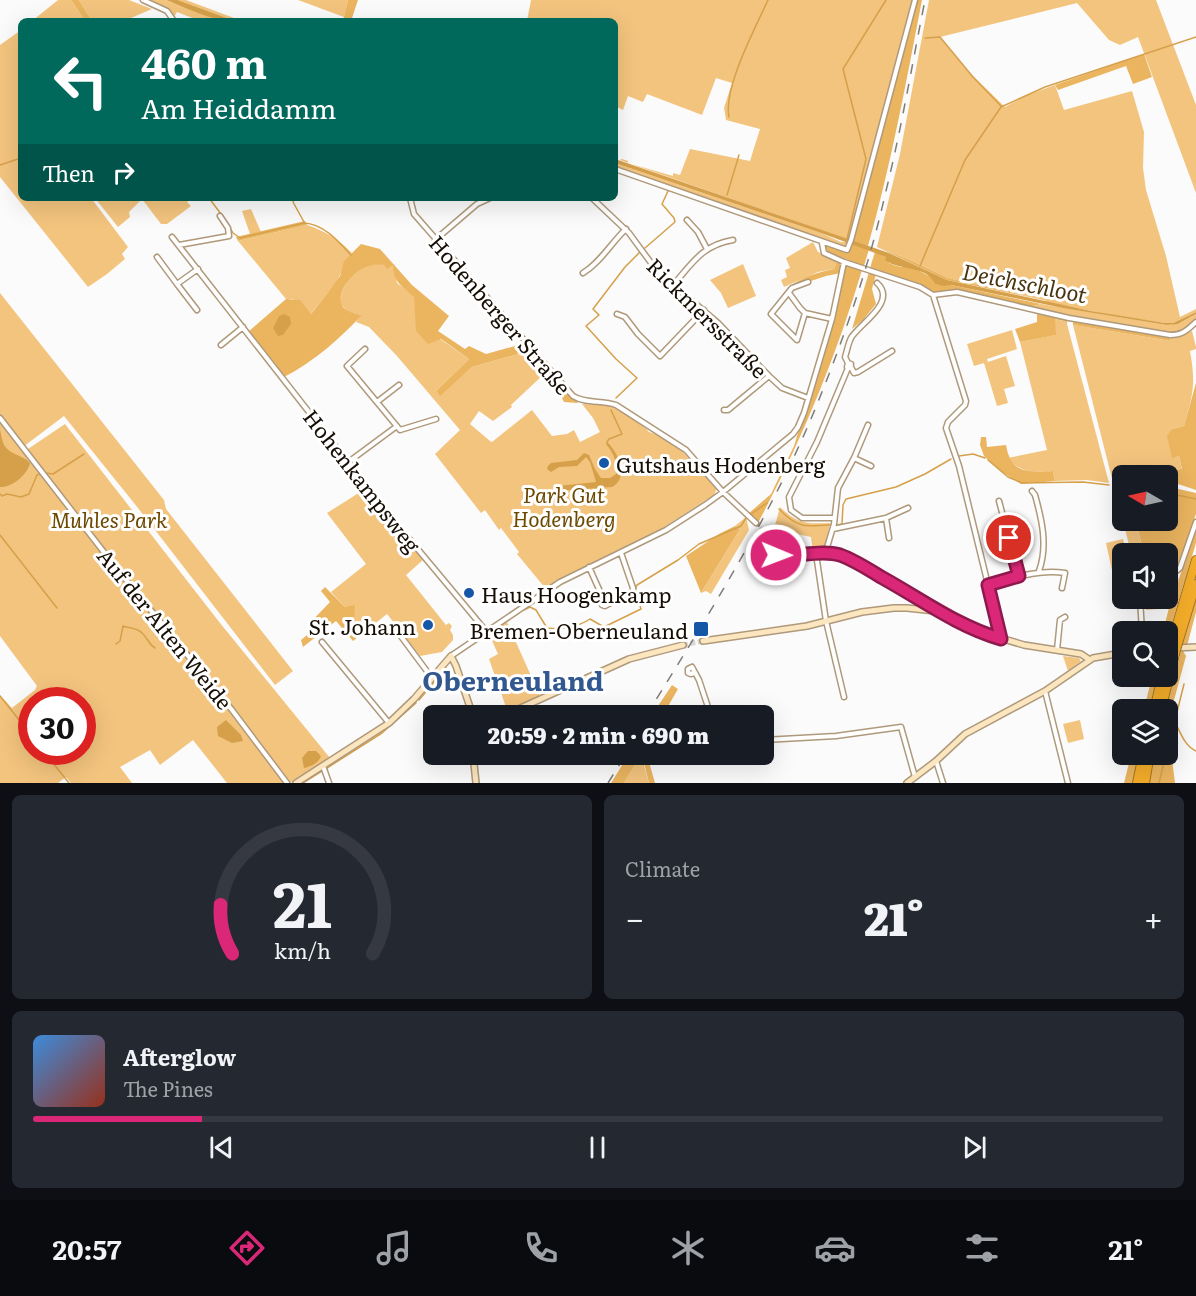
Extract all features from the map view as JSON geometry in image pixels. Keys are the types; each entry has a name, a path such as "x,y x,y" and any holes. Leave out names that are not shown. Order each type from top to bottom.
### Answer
{"highway":[{"path":"1178,625 1196,560"},
{"path":"1178,632 1196,584"},
{"path":"1137,783 1141,765"},
{"path":"1145,783 1148,765"}],"street":[{"path":"143,0 164,8 172,18"},
{"path":"618,170 847,250 915,0"},
{"name":"Hodenberger Straße","path":"411,201 414,214 435,240 573,396 581,400 609,402 616,405 675,441 756,523"},
{"path":"435,240 484,201"},
{"name":"Rickmersstraße","path":"595,201 626,229 657,271 704,310 769,376 782,388 808,398"},
{"path":"179,245 229,236 228,228 220,216"},
{"path":"687,220 698,232 707,249"},
{"path":"583,273 592,267 626,229"},
{"name":"Hohenkampsweg","path":"172,237 347,463 486,631"},
{"path":"674,284 701,252 733,240"},
{"path":"822,243 824,252 844,262 908,283 933,295 957,292 1069,318 1170,335 1180,335 1188,331 1196,322"},
{"path":"157,257 197,310"},
{"path":"296,783 389,723 451,656 486,631 560,582 666,530 723,492 796,430 832,319 844,262"},
{"path":"177,284 198,269"},
{"path":"805,313 798,340 771,314 792,288 808,282"},
{"path":"877,283 882,291 879,308 852,337 845,357 854,373 892,351"},
{"path":"789,293 805,313 832,319"},
{"path":"933,295 966,401 960,411 948,422 946,428 959,466 1001,639"},
{"path":"617,314 625,317 660,356 704,310"},
{"path":"221,345 243,327"},
{"path":"365,349 348,366 400,430 436,419"},
{"path":"833,518 802,518 791,510 789,499 849,366"},
{"path":"724,410 728,410 769,376"},
{"path":"377,402 399,385"},
{"name":"Auf der Alten Weide","path":"0,418 287,783"},
{"path":"825,554 833,529 838,488 868,425"},
{"path":"347,463 397,426"},
{"path":"854,458 871,466"},
{"path":"1032,491 1041,518 1044,537 1039,571"},
{"path":"999,501 1019,576"},
{"path":"833,529 886,518 908,508"},
{"path":"886,518 889,538"},
{"path":"1178,569 1196,522"},
{"path":"765,533 780,550 787,554 800,556 837,554 862,566 962,625 1001,639 1081,654 1090,660"},
{"path":"589,567 602,596 602,604 605,606 610,604 633,591 621,553"},
{"path":"816,554 826,621 844,697"},
{"path":"988,585 1039,571 1065,573 1062,588"},
{"path":"703,641 807,626 862,612 894,608 935,610"},
{"path":"1057,651 1060,620 1065,617"},
{"path":"397,631 432,678"},
{"path":"322,642 389,723"},
{"path":"527,705 629,659 682,645"},
{"path":"1178,649 1196,647"},
{"path":"907,783 965,735 1045,691 1090,660 1100,655 1112,654"},
{"path":"451,656 469,705"},
{"path":"694,673 699,680 707,705"},
{"path":"1045,691 1068,783"},
{"path":"774,739 836,736 901,726 915,777"},
{"path":"936,761 943,783"},
{"path":"474,765 476,783"},
{"path":"323,766 329,783"}],"green space":[{"path":"58,0 71,0 83,18 36,18"},
{"path":"79,0 129,0 152,9 131,18 90,18"},
{"path":"147,0 166,0 215,18 192,18 177,12 174,17 163,7"},
{"path":"178,0 186,0 234,18 227,18"},
{"path":"298,0 348,0 344,17"},
{"path":"531,0 913,0 849,240 631,164 673,176 673,173 680,175 690,149 750,161 760,129 726,120 724,108 732,83 716,78 702,115 647,94 643,102 628,96 623,110 618,108 618,18 528,18"},
{"path":"929,0 1156,0 1196,105 1196,193 1138,37 1120,45 1109,40 1077,3 940,37 969,72 1005,107 1025,96 1055,85 1064,110 1132,91 1144,132 1143,168 1146,190 1166,256 1180,317 1196,309 1196,312 1173,323 1165,323 1045,302 1047,301 948,278 877,247 900,154"},
{"path":"18,32 18,200 0,177 0,45"},
{"path":"618,164 821,233 841,242 848,242 846,248 618,168"},
{"path":"19,201 93,201 128,247 122,254 125,259 88,287"},
{"path":"97,201 140,201 129,212 130,217 118,227"},
{"path":"144,201 188,201 191,206 167,224 161,224"},
{"path":"251,209 261,232 250,234 242,211"},
{"path":"307,225 331,236 352,253 345,262 335,284 311,314 293,299 286,299 238,241"},
{"path":"813,242 818,252 837,261 834,269 818,272 784,287 781,280 787,277 785,270 790,268 786,258"},
{"name":"Park Gut Hodenberg","path":"377,263 385,266 394,264 397,283 414,296 440,339 469,359 436,391 440,395 472,367 522,353 543,375 511,405 512,407 493,421 479,411 470,424 490,441 492,442 532,410 552,436 567,434 574,430 580,442 600,432 582,404 612,405 642,424 649,432 659,435 678,447 717,488 714,495 655,533 561,578 546,589 517,554 519,552 501,528 499,530 485,510 481,513 435,454 460,430 397,356 369,327 356,322 361,315 348,312 340,303 347,282 363,268"},
{"path":"743,264 756,296 728,308 721,293 710,280"},
{"path":"0,293 164,500 166,509 293,671 275,685 64,416 23,447 0,417"},
{"path":"1041,304 1166,325 1180,323 1196,314 1196,320 1182,332 1170,334 1072,317 1030,307"},
{"path":"1055,319 1065,321 1067,324 1109,483 1087,480 1055,481 1053,471 1023,469 1008,458 1047,450 1020,342 1055,335"},
{"path":"1073,325 1171,341 1171,337 1192,331 1196,349 1190,351 1193,372 1191,397 1184,426 1172,429 1172,457 1179,456 1182,470 1178,471 1178,465 1112,465 1112,479"},
{"path":"1012,330 1017,349 987,359 988,362 1006,356 1015,386 1004,389 1008,403 997,406 984,363 974,366 967,344"},
{"name":"Muhles Park","path":"0,420 25,451 65,424 220,623 330,758 290,783 227,783 193,740 160,765 150,750 120,767 132,783 71,783 66,777 58,783 0,783 0,695 12,708 18,703 18,765 96,765 96,687 37,686 0,636"},
{"path":"365,489 423,560 406,575 446,625 449,623 452,626 450,630 453,640 442,652 420,656 387,614 363,633 345,607 331,592 366,564 327,513"},
{"path":"780,507 792,517 803,522 830,523 824,549 813,552 811,537 774,529"},
{"path":"746,517 749,530 711,594 706,591 701,593 740,529 735,526"},
{"path":"1126,531 1138,531 1141,543 1128,543"},
{"path":"1123,539 1124,543 1112,543 1112,570 1106,543"},
{"path":"507,622 540,696 519,705 505,705 489,659 498,654 489,634"},
{"path":"1063,656 1079,658 1081,661 1068,671"},
{"path":"1080,720 1084,739 1068,743 1063,724"},
{"path":"635,765 644,765 649,783 624,783"}],"shaded area":[{"path":"71,0 79,0 90,18 83,18"},
{"path":"166,0 178,0 227,18 208,16"},
{"path":"348,0 358,0 352,18 344,18"},
{"path":"916,0 922,0 891,154 868,246 852,241"},
{"path":"1144,54 1152,77 1133,84 1126,66 1058,90 1055,85"},
{"path":"618,160 889,253 947,280 1091,311 1165,323 1173,323 1196,312 1196,314 1178,324 1166,325 1063,308 951,285 943,286 935,284 926,274 898,266 885,260 886,257 618,164"},
{"path":"305,221 307,225 238,241 236,237"},
{"path":"852,243 869,249 864,266 825,251 826,245 848,252"},
{"path":"361,244 380,249 412,285 449,316 438,331 465,349 469,346 486,354 522,344 578,403 564,402 522,353 472,367 440,396 436,391 469,359 441,339 428,344 416,331 414,297 396,280 393,265 387,269 385,266 376,265 366,267 349,280 343,289 342,305 348,311 362,315 326,349 284,377 248,332 286,299 300,300 311,314 340,276 344,261"},
{"path":"877,247 948,278 1048,301 947,280"},
{"path":"875,252 886,257 889,263 912,268 933,278 935,284 951,285 1041,304 1030,307 958,291 932,293 922,285 870,268"},
{"path":"837,261 841,265 841,273 793,287 792,285 807,277 834,269"},
{"path":"847,264 862,270 841,335 789,462 758,523 748,514 771,494 794,446 833,319"},
{"path":"869,272 876,274 872,289 876,304 852,329"},
{"path":"1037,312 1067,319 1067,324 1065,321 1055,319 1056,335 1020,342 1015,329 1037,322"},
{"path":"284,314 290,317 291,324 283,335 278,336 273,328 279,316"},
{"path":"1073,320 1170,337 1171,341 1073,325"},
{"path":"1196,383 1196,490 1178,484 1178,470 1182,469 1179,456 1172,458 1167,436 1172,429 1184,426"},
{"path":"0,429 3,443 7,448 30,463 19,480 5,487 0,487"},
{"path":"981,437 986,437 987,447 1006,445 1012,461 1022,469 1053,471 1055,481 1021,484 999,470 984,456 980,445"},
{"path":"607,442 615,452 620,464 621,471 617,483 612,487 557,491 558,486 596,482 590,462 586,457 577,466 559,467 551,472 547,469 551,463 577,460 584,453 589,455 601,478 610,478 616,474 616,462"},
{"path":"1178,489 1196,493 1196,514 1178,564 1178,543 1141,543 1138,531 1178,531"},
{"path":"735,526 740,529 701,593 686,556"},
{"path":"1196,529 1196,543 1178,603 1178,582"},
{"path":"325,587 345,607 355,605 354,619 363,633 353,641 336,621 303,647 301,640 312,631 308,625 330,602 321,591"},
{"path":"1196,598 1196,612 1187,646 1182,645"},
{"path":"1169,609 1176,609 1172,621 1166,621"},
{"path":"1181,651 1183,651 1186,656 1178,685 1178,663"},
{"path":"672,685 678,689 669,705 659,705"},
{"path":"1150,687 1154,687 1152,699 1146,699"},
{"path":"1172,687 1178,687 1174,699 1169,699"},
{"path":"226,720 241,735 243,741 232,743 218,736 217,727"},
{"path":"308,751 316,751 321,756 314,764 304,768 302,758"},
{"path":"622,765 635,765 624,783 611,783"},
{"path":"644,765 650,765 655,783 649,783"},
{"path":"1128,765 1137,765 1133,783 1124,783"},
{"path":"1153,765 1173,765 1175,783 1149,783"}],"waterway":[{"path":"729,117 728,105 735,75 768,0"},
{"path":"847,239 866,159 843,69 886,0"},
{"path":"925,38 940,37 1001,106"},
{"path":"920,266 965,160 1001,107 1045,87 1196,37"},
{"path":"727,195 739,155"},
{"path":"0,165 18,159"},
{"path":"645,248 675,222 662,204 668,191"},
{"path":"211,201 221,214"},
{"path":"294,201 304,222"},
{"path":"223,217 233,233 240,238 304,223 311,224 330,234 351,255"},
{"path":"616,398 637,378 586,326 599,315 593,309 625,267 640,252"},
{"path":"607,442 622,434 611,410"},
{"path":"0,494 21,497 29,494 37,475 53,474 84,454"},
{"path":"959,456 973,454 985,458"},
{"path":"837,525 842,524 843,505 846,499 896,487 951,459"},
{"path":"988,460 1008,477 1022,483 1083,482 1109,485"},
{"path":"1178,495 1196,499"},
{"path":"751,514 767,503"},
{"path":"779,509 791,520 802,525 830,525"},
{"path":"524,610 530,607 536,610 547,628 569,627 590,619 604,627 641,609 635,590 637,585 699,544 741,526 746,518"},
{"path":"0,535 57,608"},
{"path":"492,631 519,613"},
{"path":"116,644 120,641 123,626 140,631 155,648"},
{"path":"456,655 488,634"},
{"path":"419,700 446,668"},
{"path":"1178,708 1184,684"},
{"path":"0,696 18,718"},
{"path":"327,768 382,733 416,703"},
{"path":"1178,728 1186,743 1196,751"},
{"path":"54,765 69,783"},
{"path":"1159,783 1163,765"},
{"path":"303,783 322,771"}],"tunnel":[{"path":"756,523 765,533"},
{"path":"683,645 703,641"}],"railway":[{"path":"653,705 739,562 781,484 828,377 856,300 879,222 925,0"},
{"path":"608,783 619,765"}],"place":[{"name":"Gutshaus Hodenberg","path":"604,463"},
{"name":"Haus Hoogenkamp","path":"469,593"},
{"name":"St. Johann","path":"428,625"},
{"name":"Bremen-Oberneuland","path":"701,629"}],"district":[{"name":"Oberneuland","path":"513,679"}],"route":[{"path":"776,555 837,554 901,588 962,625 1001,639 988,585 1019,576 1009,538"}],"water label":[{"name":"Deichschloot","path":"1025,282"}]}
